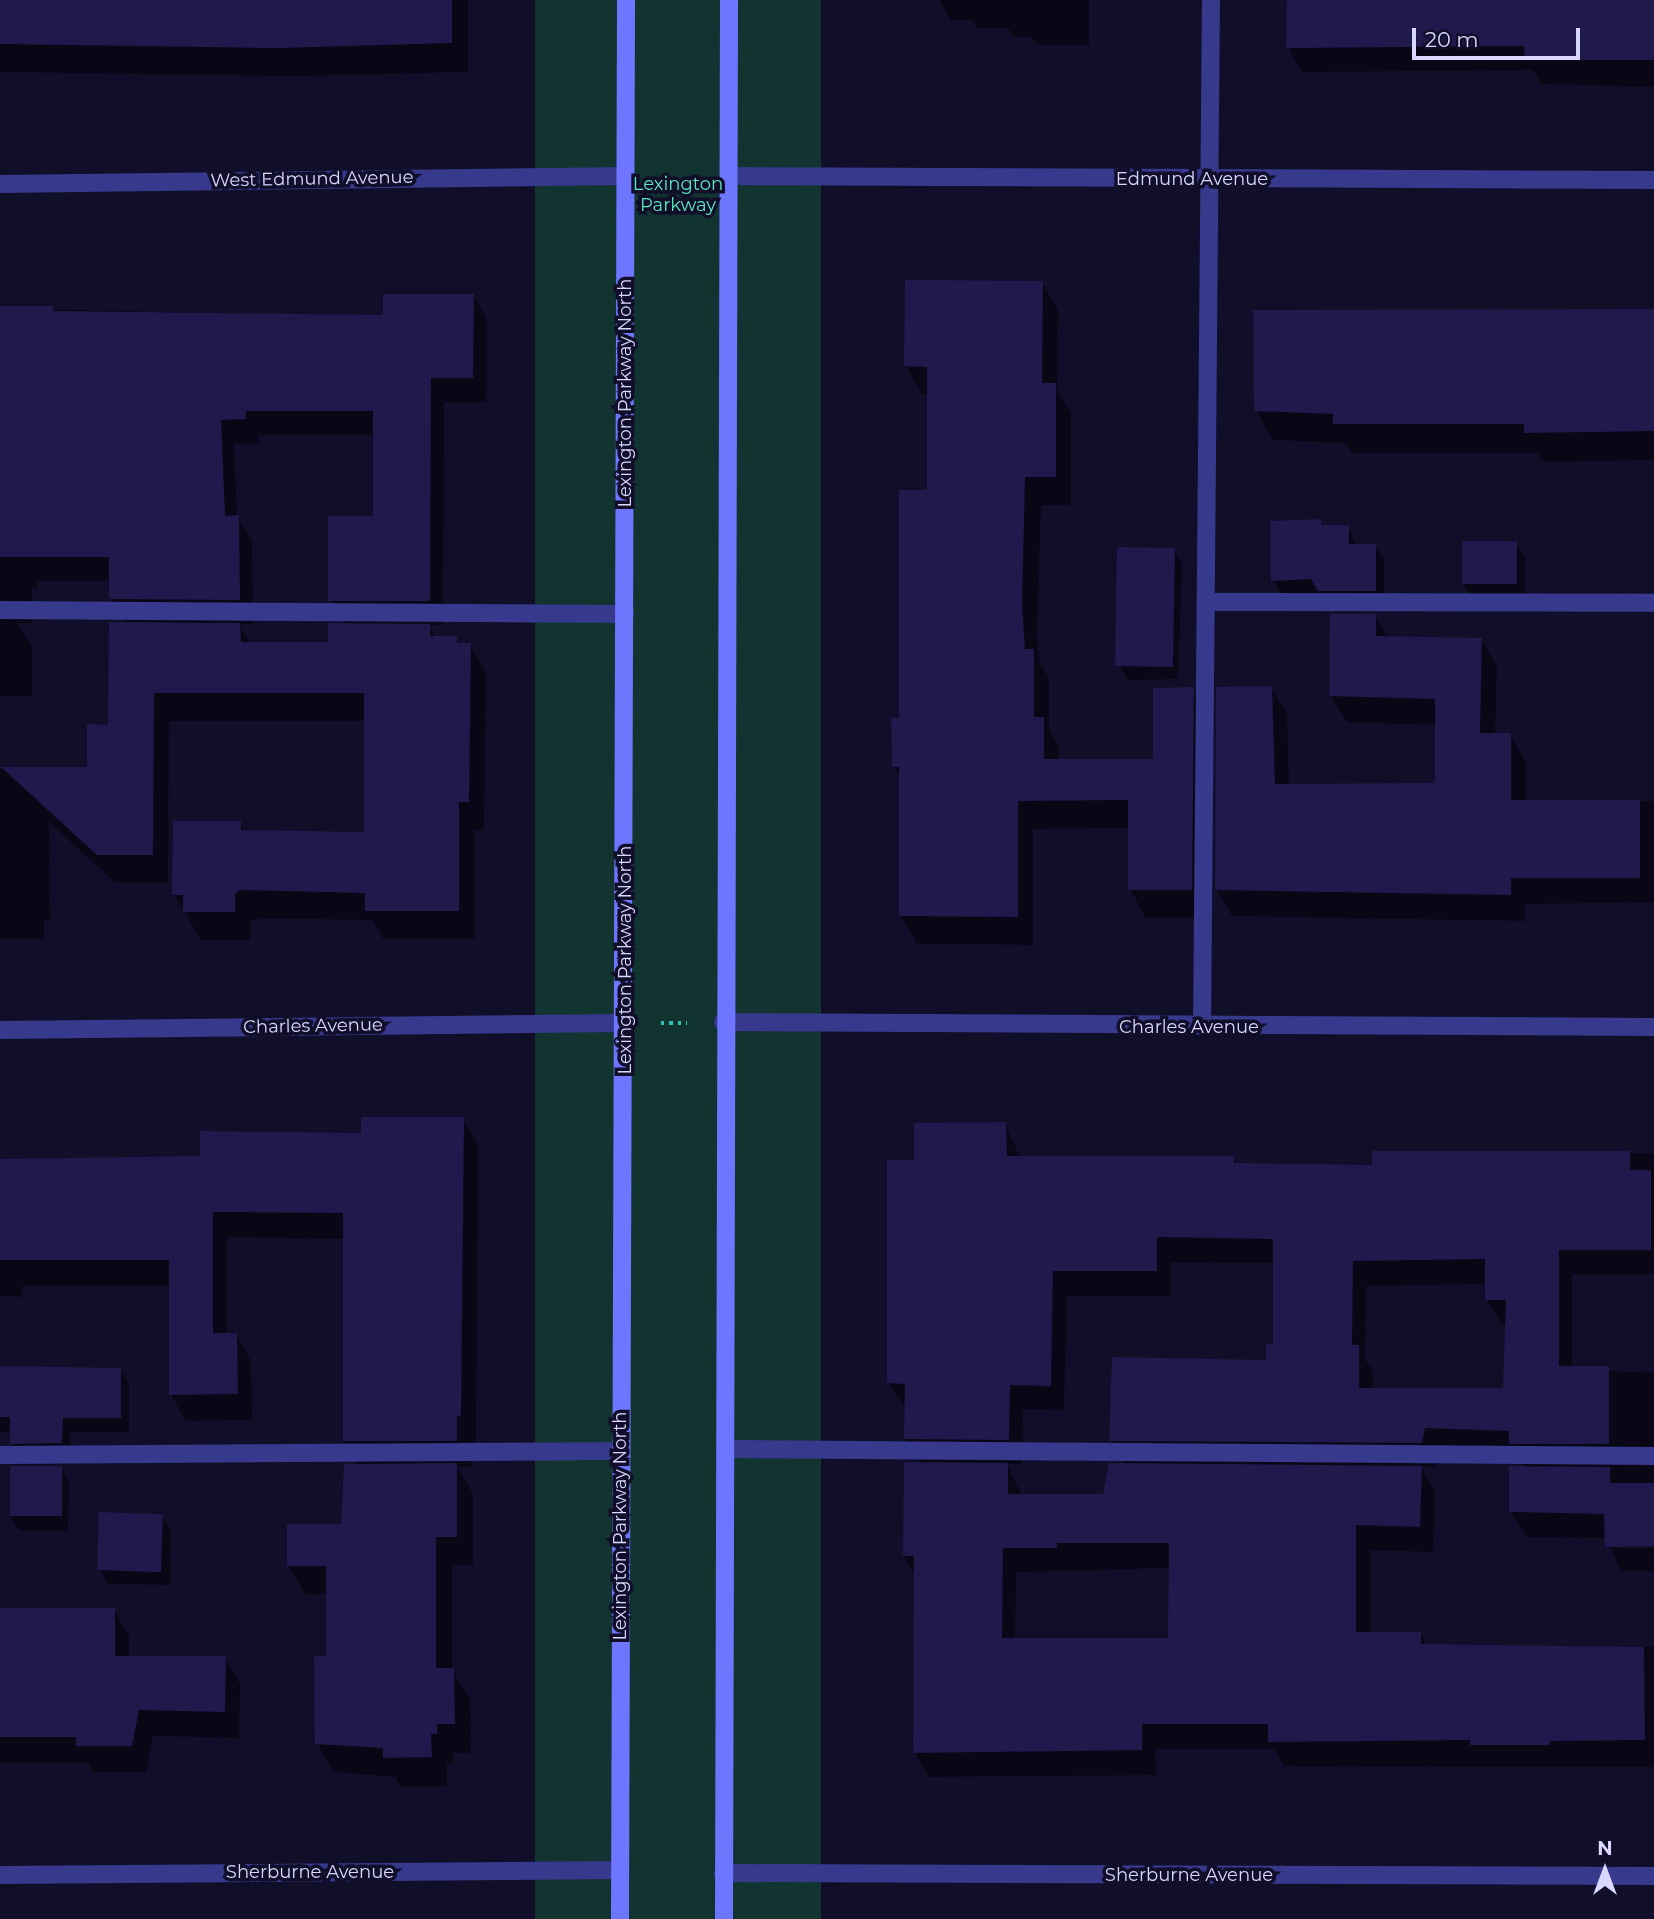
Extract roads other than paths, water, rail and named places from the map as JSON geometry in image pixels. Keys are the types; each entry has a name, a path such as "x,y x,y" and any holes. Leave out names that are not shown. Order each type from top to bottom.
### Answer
{"main road":[{"name":"Lexington Parkway North","path":"620,1919 620,1451 625,1023 626,0"},
{"path":"724,1919 723,1022 729,0"}],"street":[{"path":"1202,1027 1210,0"},
{"name":"West Edmund Avenue","path":"0,184 625,176"},
{"name":"Edmund Avenue","path":"729,176 1654,180"},
{"path":"1206,602 1654,603"},
{"path":"0,610 625,614"},
{"name":"Charles Avenue","path":"723,1022 1202,1027 1654,1027"},
{"name":"Charles Avenue","path":"0,1030 625,1023"},
{"path":"725,1449 1654,1455"},
{"path":"0,1455 620,1451"},
{"name":"Sherburne Avenue","path":"0,1875 620,1870"},
{"name":"Sherburne Avenue","path":"723,1873 1654,1876"}],"park label":[{"name":"Lexington Parkway","path":"678,195"}]}
